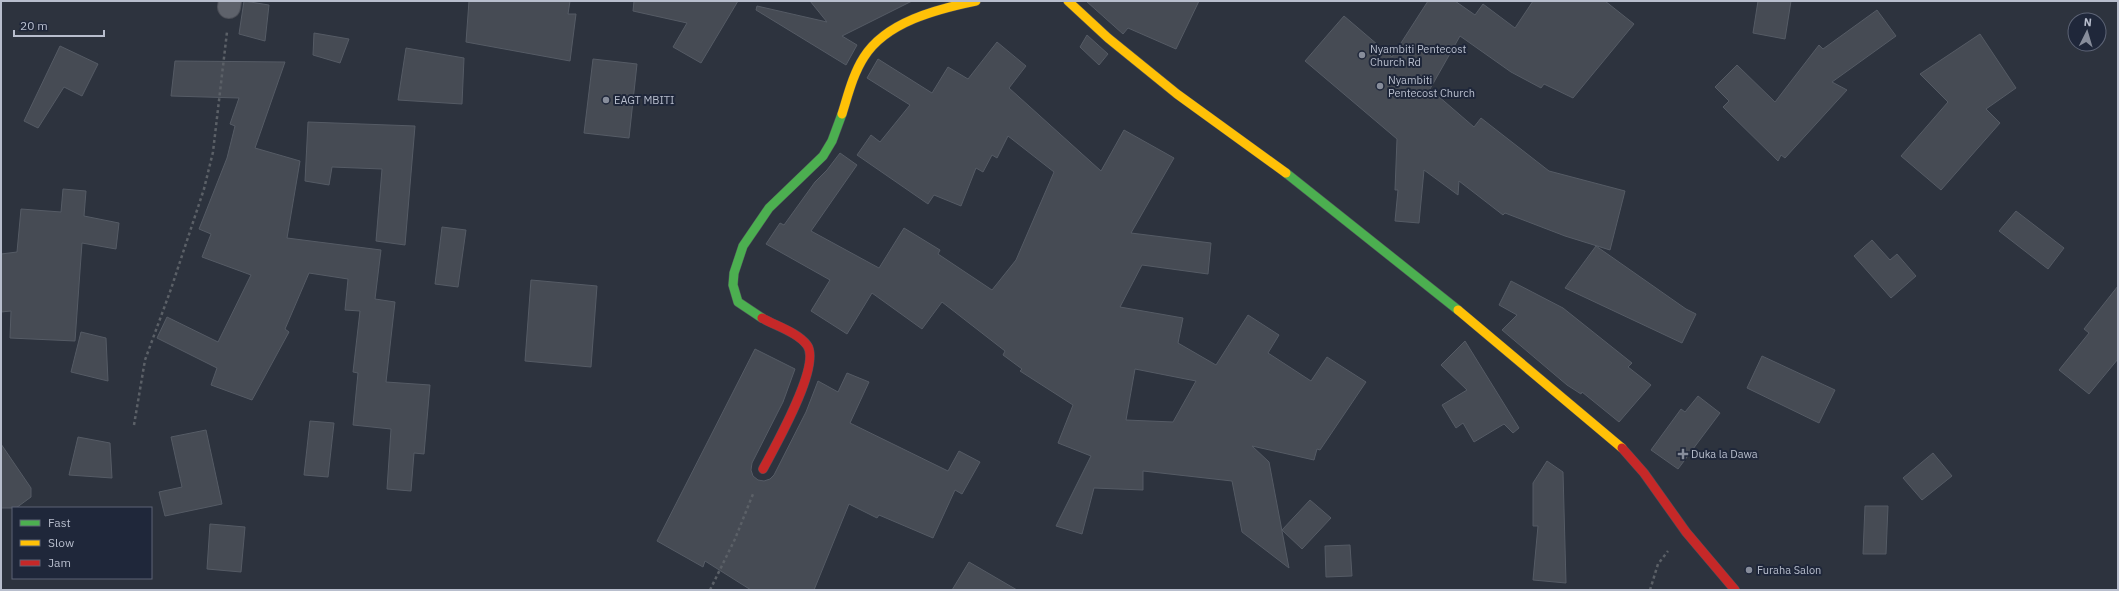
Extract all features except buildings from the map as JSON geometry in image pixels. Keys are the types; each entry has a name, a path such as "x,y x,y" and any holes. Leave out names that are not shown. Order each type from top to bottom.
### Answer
{"street":[{"path":"763,469 804,387 811,362 809,347 799,337 770,322 738,302 733,285 735,268 746,242 762,216 787,190 815,167 832,141 843,116 861,59 883,36 916,20 957,4 976,1"},
{"path":"1068,1 1108,38 1177,94 1270,160 1423,280 1620,446 1644,473 1686,532 1735,590"}],"path":[{"path":"134,425 145,360 172,290 204,189 213,152 230,4"},
{"path":"710,590 735,539 763,469"},
{"path":"1650,590 1658,564 1686,532"}],"traffic: fast":[{"path":"762,318 738,302 733,285 734,273 743,246 769,208 823,156 832,141 842,114"},
{"path":"1286,173 1458,310"}],"traffic: slow":[{"path":"842,114 851,85 860,64 874,45 885,35 899,26 929,13 976,1"},
{"path":"1068,1 1108,38 1177,94 1286,173"},
{"path":"1458,310 1622,448"}],"traffic: jam":[{"path":"762,318 798,336 807,345 810,355 808,370 795,407 763,469"},
{"path":"1622,448 1644,473 1686,532 1735,590"}],"place":[{"name":"Nyambiti Pentecost Church Rd","path":"1362,55"},
{"name":"Nyambiti Pentecost Church","path":"1380,86"},
{"name":"EAGT MBITI","path":"606,100"},
{"name":"Duka la Dawa","path":"1683,454"},
{"name":"Furaha Salon","path":"1749,570"}]}
